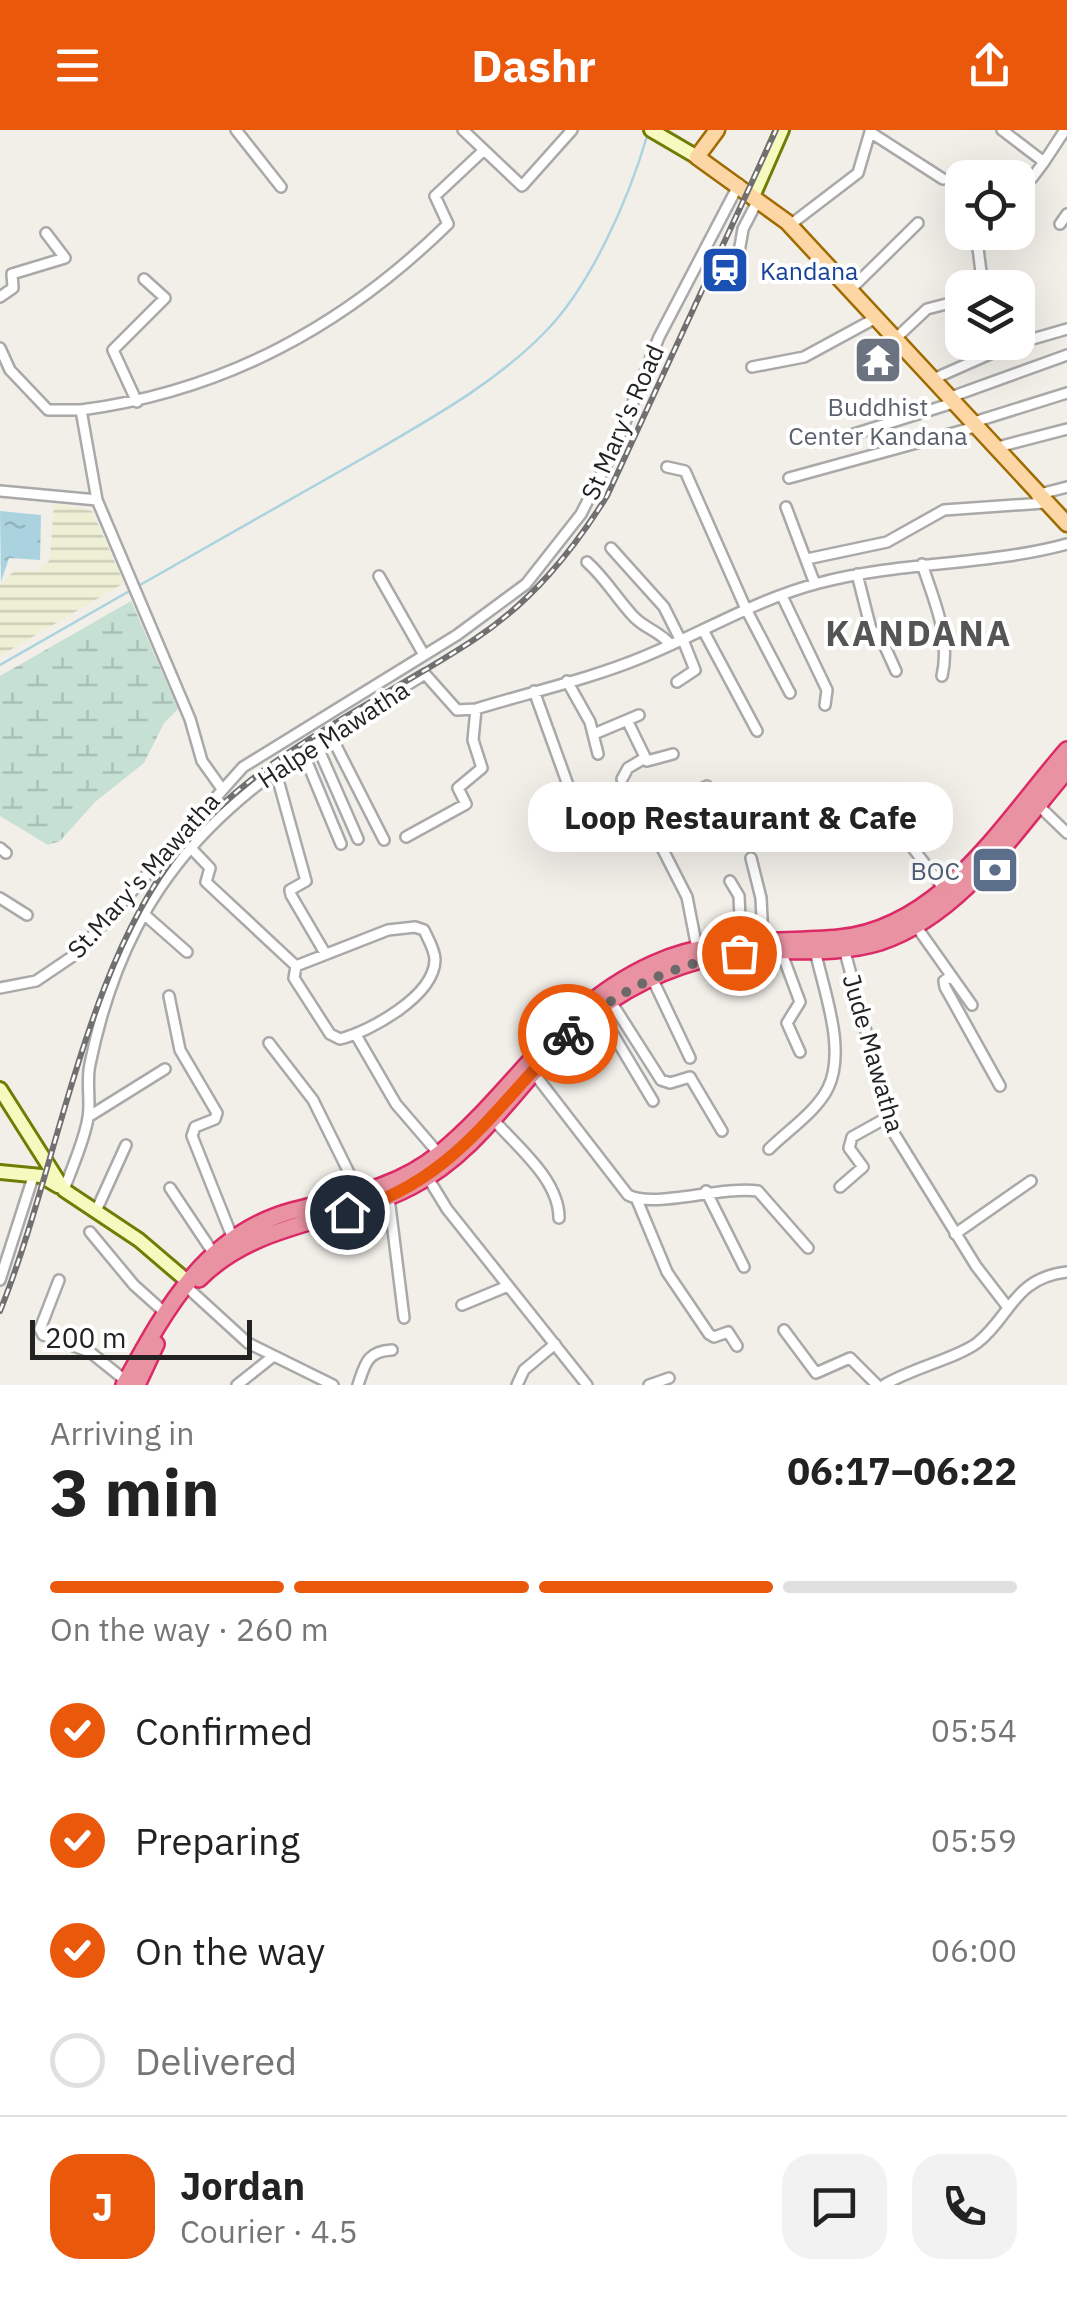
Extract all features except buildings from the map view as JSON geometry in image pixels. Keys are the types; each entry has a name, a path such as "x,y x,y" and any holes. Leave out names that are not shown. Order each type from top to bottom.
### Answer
{"highway":[{"path":"129,1384 163,1310 233,1239 276,1216 360,1195 396,1180 439,1154 578,1010 651,964 697,948 763,939 815,950 843,943 906,916 944,889 1067,750"},
{"path":"129,1384 188,1286 264,1236 388,1198 428,1178 604,1005 652,978 711,958 781,945 880,942 916,926 953,900 1067,770"}],"main road":[{"path":"716,130 697,156 757,196 790,226 1067,524"}],"street":[{"path":"236,130 281,187"},
{"path":"463,130 522,186 572,130"},
{"path":"652,130 697,156"},
{"path":"736,264 743,229 782,130"},
{"path":"1002,130 1044,162"},
{"path":"1035,174 1066,130"},
{"path":"790,226 858,174 871,131 943,179"},
{"path":"0,348 10,370 48,410 138,402 228,376 302,336 394,277 448,224 435,196 483,151"},
{"name":"St Mary's Road","path":"419,657 526,584 581,514 616,445 660,336 738,184"},
{"path":"1060,224 1067,214"},
{"path":"849,291 918,223"},
{"path":"0,297 13,288 12,274 65,258 46,233"},
{"path":"138,402 113,350 165,298 144,279"},
{"path":"894,341 927,308 945,304"},
{"path":"752,367 804,357 874,319"},
{"path":"931,380 1008,346 1067,329"},
{"path":"854,434 1067,355"},
{"path":"789,478 973,425 1067,393"},
{"path":"80,410 97,500 190,719 202,760 222,788"},
{"path":"994,448 1067,428"},
{"path":"667,467 685,471 746,609 790,693"},
{"path":"806,559 886,542 944,510 1040,499 1067,487"},
{"path":"0,491 97,500"},
{"path":"786,506 815,584"},
{"path":"406,837 466,804 458,788 482,768 473,740 476,709 678,642 746,609 815,584 922,564 1016,558 1067,544"},
{"path":"611,548 664,607 695,670 677,682"},
{"path":"587,562 647,628 656,628 678,642"},
{"path":"922,564 943,632 946,654 942,676"},
{"path":"857,574 871,629 882,640 896,671"},
{"path":"378,576 426,674"},
{"path":"782,596 827,690 824,705"},
{"path":"703,630 757,731"},
{"name":"St.Mary's Mawatha","path":"0,988 36,981 76,954 243,768 419,657"},
{"name":"Halpe Mawatha","path":"64,1190 88,1117 89,1066 120,967 145,915 189,846 208,824 302,750 426,674 457,710 476,709"},
{"path":"566,681 594,734 598,754"},
{"path":"534,691 568,784 562,788"},
{"path":"594,734 638,715"},
{"path":"627,720 644,758 656,762 672,754"},
{"path":"329,732 384,840"},
{"path":"315,741 358,839"},
{"path":"302,750 341,844"},
{"path":"622,779 628,768 644,758"},
{"path":"275,770 306,881 290,890 290,895 325,953"},
{"path":"697,948 687,896 661,846 661,808 707,786"},
{"path":"1036,804 1067,833"},
{"path":"597,838 660,832"},
{"path":"903,834 944,889"},
{"path":"189,846 210,868 206,882 296,966"},
{"path":"751,858 761,898 763,939"},
{"path":"730,881 738,896 741,941"},
{"path":"0,898 28,915"},
{"path":"145,915 187,952"},
{"path":"916,926 972,1006"},
{"path":"415,927 424,930 434,953 431,977 412,998 356,1035 340,1039 330,1034 294,978 296,966 388,930 415,927"},
{"name":"Jude Mawatha","path":"843,943 892,1130 955,1234 1006,1305"},
{"path":"781,945 800,1002 788,1023 800,1052"},
{"path":"769,1149 828,1088 834,1063 832,1031 815,950"},
{"path":"951,976 944,981 945,987 1000,1086"},
{"path":"652,978 690,1058"},
{"path":"169,996 180,1050 218,1112 214,1119 194,1127 192,1136 233,1239"},
{"path":"604,1005 652,1101"},
{"path":"604,1005 661,1080 670,1084 690,1077 722,1131"},
{"path":"356,1035 396,1104 439,1154"},
{"path":"269,1043 312,1100 360,1195"},
{"path":"88,1117 165,1069"},
{"path":"533,1072 610,1175 638,1200 667,1272 708,1334 714,1337 728,1332 737,1346"},
{"path":"0,1089 64,1190"},
{"path":"840,1187 862,1167 849,1148 852,1138 888,1116"},
{"path":"492,1118 548,1183 559,1203 559,1218"},
{"path":"96,1211 126,1145"},
{"path":"0,1172 34,1174 64,1190 188,1286 224,1326 272,1358 318,1374 334,1385"},
{"path":"0,1280 34,1174"},
{"path":"428,1178 446,1209 588,1385"},
{"path":"955,1234 1030,1181"},
{"path":"170,1188 214,1254"},
{"path":"638,1200 730,1188 758,1191 808,1248"},
{"path":"706,1192 744,1267"},
{"path":"388,1198 404,1318"},
{"path":"90,1232 134,1284 163,1310"},
{"path":"784,1330 816,1373 850,1358 881,1385 976,1344 1006,1305 1046,1277 1067,1272"},
{"path":"60,1280 40,1328 43,1335 90,1352 129,1384"},
{"path":"462,1305 508,1286"},
{"path":"517,1385 524,1370 555,1344"},
{"path":"358,1385 366,1360 373,1353 392,1350"},
{"path":"237,1385 272,1358"},
{"path":"310,1385 318,1374"},
{"path":"649,1385 669,1378"}],"green space":[{"path":"54,503 92,511 124,583 0,656 0,585 15,570 37,571 50,560"},
{"path":"131,601 178,709 164,723 144,763 95,802 60,841 48,845 0,816 0,676"}],"water":[{"path":"0,511 41,515 40,560 9,558 1,582"}],"waterway":[{"path":"140,585 437,415 526,350 563,312 593,265 619,213 647,136"},
{"path":"0,665 133,589"}],"railway":[{"path":"0,1311 96,1009 148,896 181,848 246,784 320,732 495,625 565,556 607,496 776,130"}],"way so far":[{"path":"568,1034 610,1000 649,979 695,962 739,953"}],"place":[{"name":"Kandana","path":"725,270"},
{"name":"Buddhist Center Kandana","path":"878,360"},
{"name":"BOC","path":"995,870"},
{"name":"Loop Restaurant & Cafe","path":"739,953"}],"district":[{"name":"KANDANA","path":"919,633"}],"route":[{"path":"347,1212 398,1194 448,1163 568,1034"}]}
